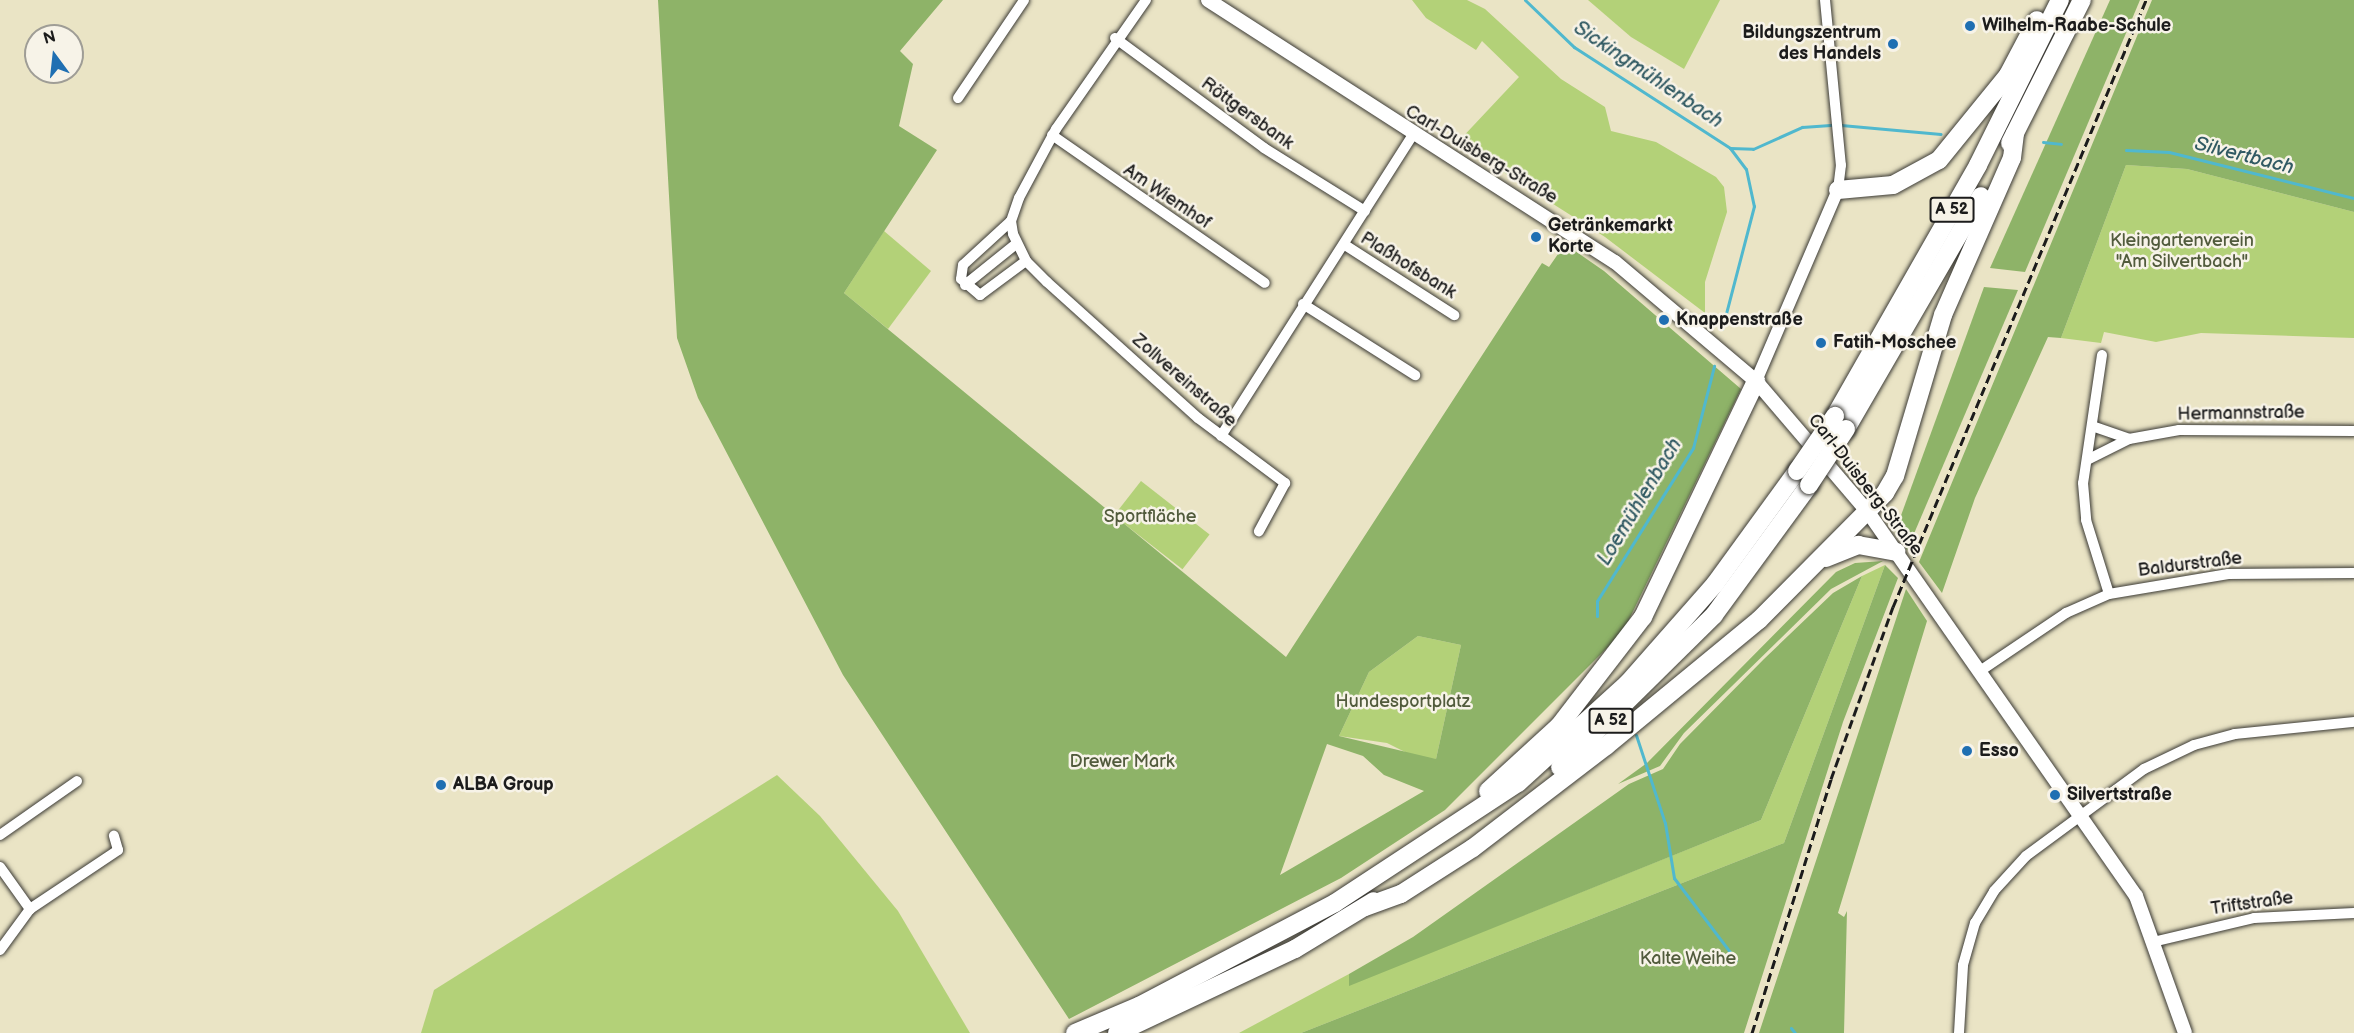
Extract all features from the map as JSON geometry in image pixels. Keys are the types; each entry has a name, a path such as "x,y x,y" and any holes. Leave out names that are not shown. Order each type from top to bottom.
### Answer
{"highway":[{"path":"1838,190 1893,186 1939,160 2008,75 2048,0"},
{"name":"A 52","path":"1841,422 1978,165 2060,0"},
{"name":"A 52","path":"1118,1033 1241,976 1365,907 1467,840 1597,735 1714,615 1841,422 2015,134 2082,0"},
{"path":"1365,907 1401,894 1482,840 1759,620 1868,512 1895,476 1943,315 2012,158 2015,134"},
{"path":"1450,831 1463,812 1559,726 1643,617 1756,381"},
{"name":"A 52","path":"1075,1033 1234,958 1450,831 1518,783 1628,683 1715,584 1803,478"},
{"path":"1821,561 1858,545 1896,552"}],"main road":[{"name":"Carl-Duisberg-Straße","path":"1208,0 1225,5 1413,135 1616,262 1756,381 1868,512 2082,815 2136,896 2157,941 2185,1033"}],"street":[{"path":"958,98 1024,0"},
{"path":"1026,261 987,293 975,294 965,285 963,265 1011,221 1052,135 1115,38 1146,0"},
{"path":"1756,381 1825,232 1838,190 1839,142 1825,0"},
{"name":"Röttgersbank","path":"1115,38 1264,148 1365,211"},
{"name":"Am Wiemhof","path":"1052,135 1265,283"},
{"path":"1221,436 1303,304 1345,245 1413,135"},
{"name":"Zollvereinstraße","path":"1011,221 1016,244 1026,261 1221,436 1285,483 1259,531"},
{"path":"965,285 1016,244"},
{"name":"Plaßhofsbank","path":"1345,245 1454,315"},
{"path":"1303,304 1415,375"},
{"path":"2102,355 2087,460 2086,520 2109,594"},
{"name":"Hermannstraße","path":"2092,426 2129,439"},
{"name":"Hermannstraße","path":"2087,460 2129,439 2179,430 2354,431"},
{"name":"Baldurstraße","path":"1980,671 2066,613 2109,594 2228,574 2354,573"},
{"path":"1959,1033 1963,965 1975,923 1994,891 2026,856 2144,770 2194,745 2235,734 2354,722"},
{"path":"0,835 77,781"},
{"path":"0,950 30,909 118,850 114,836"},
{"path":"0,867 30,909"},
{"name":"Triftstraße","path":"2157,941 2254,918 2354,913"}],"green space":[{"name":"Drewer Mark","path":"658,0 943,0 900,51 913,64 899,126 937,150 844,293 1286,657 1542,263 1549,267 1565,244 1604,271 1741,389 1623,632 1445,810 1341,878 1069,1019 843,675 698,398 677,338","holes":["1418,636 1461,645 1436,759 1339,736 1369,672","1327,744 1363,756 1384,775 1424,791 1280,875"]},
{"path":"1412,0 1467,0 1485,9 1561,79 1605,107 1611,131 1656,142 1716,177 1724,187 1727,212 1705,282 1705,313 1605,237 1457,143 1519,77 1482,41 1476,50 1426,18"},
{"path":"1588,0 1720,0 1684,69 1631,37"},
{"path":"2110,0 2140,0 2025,272 1990,268"},
{"path":"2152,0 2354,0 2354,212 2187,169 2126,165 2061,338 2048,337 1975,498 1942,593 1919,562"},
{"name":"Kleingartenverein \"Am Silvertbach\"","path":"2126,165 2187,169 2354,212 2354,338 2201,333 2156,342 2104,332 2101,343 2061,338"},
{"path":"884,231 931,271 888,329 844,293"},
{"path":"1984,287 2018,290 1907,550 1895,532"},
{"name":"Sportfläche","path":"1141,481 1210,535 1182,569 1114,516"},
{"path":"1883,561 1831,589 1684,733 1660,766 1618,784 1647,763 1836,572 1855,563"},
{"path":"1885,565 1784,843 1301,1033 1239,1033 1349,974 1349,985 1761,820 1862,576"},
{"name":"Kalte Weihe","path":"1885,565 1898,578 1843,722 1744,1033 1301,1033 1784,843"},
{"path":"1862,576 1761,820 1349,986 1349,974 1413,937 1629,784 1663,769 1680,744 1764,659 1833,593"},
{"name":"Kalte Weihe","path":"1906,589 1927,621 1838,913 1844,917 1847,911 1844,1033 1759,1033"},
{"name":"Hundesportplatz","path":"1418,636 1461,645 1436,759 1417,758 1387,743 1339,736 1369,672"},
{"path":"777,775 820,816 898,911 970,1033 421,1033 434,990"}],"waterway":[{"name":"Sickingmühlenbach","path":"1525,0 1574,47 1730,148 1746,169 1754,206 1722,329"},
{"name":"Silvertbach","path":"1730,148 1753,149 1802,127 1834,125"},
{"name":"Silvertbach","path":"1841,125 1941,134"},
{"name":"Silvertbach","path":"2043,142 2061,144"},
{"name":"Silvertbach","path":"2126,150 2169,152 2354,198"},
{"name":"Loemühlenbach","path":"1597,616 1597,601 1693,448 1714,366"},
{"name":"Loemühlenbach","path":"1636,735 1665,823 1674,878 1736,960"},
{"name":"Loemühlenbach","path":"1791,1028 1795,1033"}],"railway":[{"path":"1752,1033 1831,779 1893,607 2146,0"}],"place":[{"name":"Wilhelm-Raabe-Schule","path":"1970,26"},
{"name":"Bildungszentrum des Handels","path":"1893,44"},
{"name":"Getränkemarkt Korte","path":"1536,237"},
{"name":"Knappenstraße","path":"1664,320"},
{"name":"Fatih-Moschee","path":"1821,343"},
{"name":"Esso","path":"1967,751"},
{"name":"ALBA Group","path":"441,785"},
{"name":"Silvertstraße","path":"2055,795"}]}
